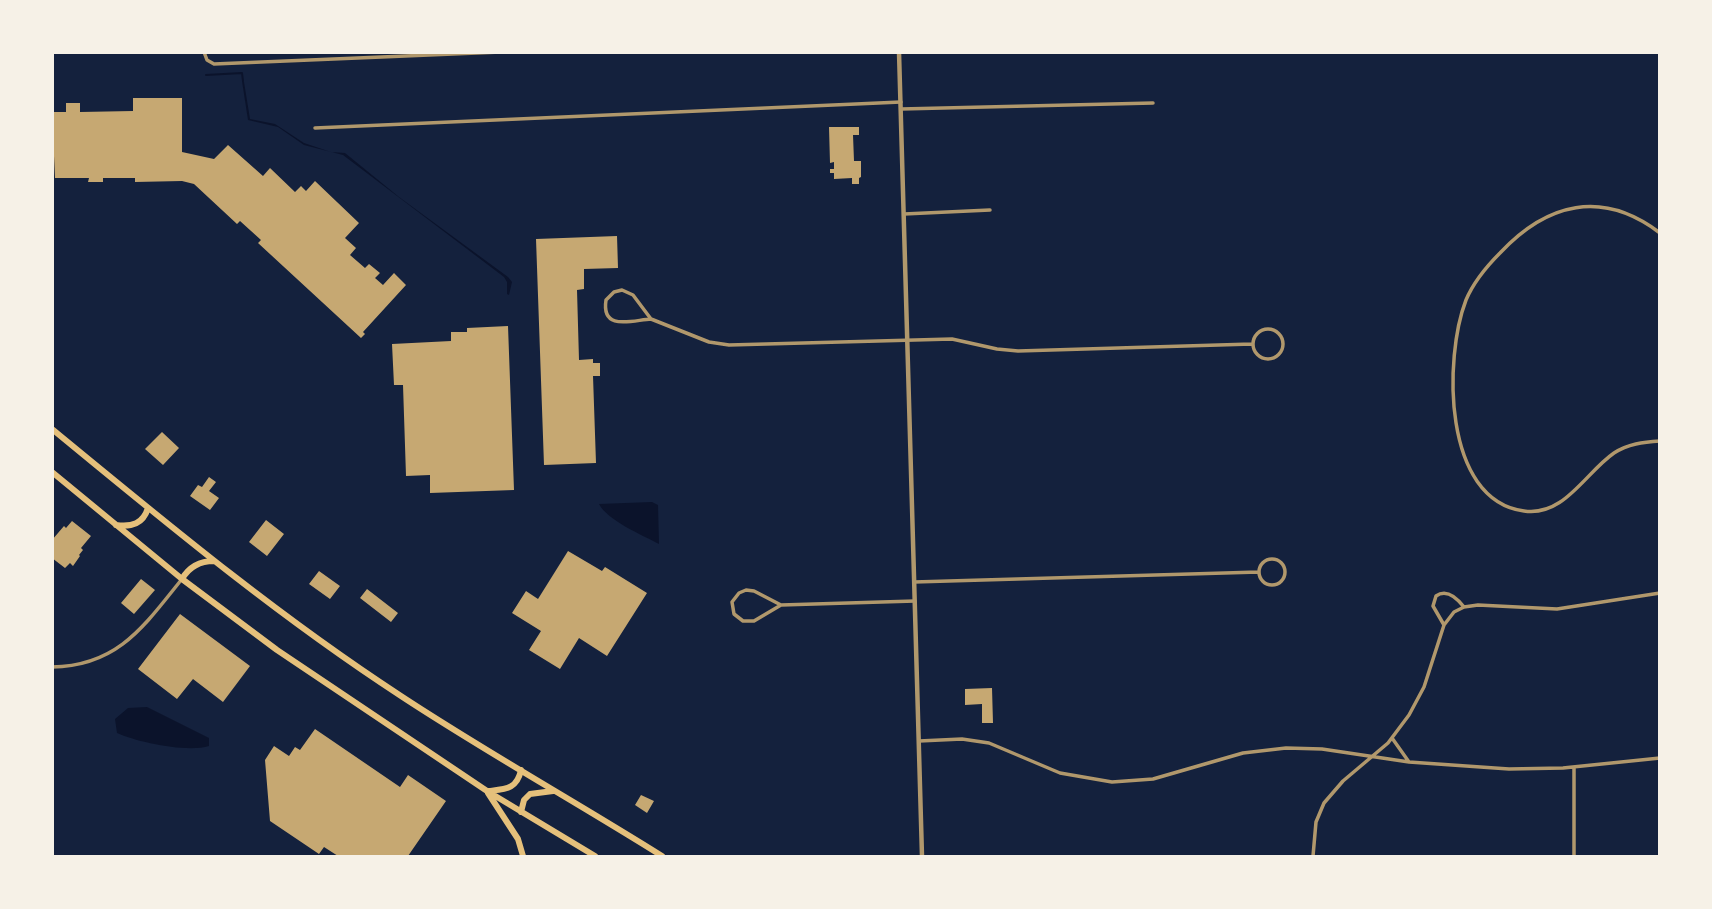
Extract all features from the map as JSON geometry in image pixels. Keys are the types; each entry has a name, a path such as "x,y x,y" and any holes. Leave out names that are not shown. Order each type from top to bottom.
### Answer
{"highway":[{"path":"52,429 148,508 357,667 415,706 662,856"},
{"path":"52,472 182,579 277,650 487,791 595,856"},
{"path":"114,525 133,525 145,515 148,508"},
{"path":"182,579 186,572 199,563 216,561"},
{"path":"487,791 512,787 518,781 521,770"},
{"path":"487,791 519,839 523,856"},
{"path":"521,812 524,800 530,793 554,791"}],"street":[{"path":"204,52 206,59 212,64 501,52"},
{"path":"900,52 922,856"},
{"path":"315,128 901,102"},
{"path":"901,109 1153,103"},
{"path":"1660,233 1639,218 1612,208 1582,207 1557,212 1539,220 1512,240 1486,267 1470,291 1461,316 1453,382 1454,408 1467,461 1478,482 1492,499 1520,511 1545,510 1567,497 1616,452 1631,445 1660,441"},
{"path":"904,214 990,210"},
{"path":"651,319 629,292 614,292 606,300 606,312 613,321 621,323 651,319 723,345 957,339 1010,351 1252,344"},
{"path":"1268,328 1277,332 1283,344 1278,355 1267,359 1255,353 1252,344 1256,334 1268,328"},
{"path":"1270,559 1281,563 1284,571 1282,580 1270,584 1262,580 1259,572 1262,563 1270,559"},
{"path":"914,582 1259,572"},
{"path":"52,667 75,666 95,661 119,648 146,623 182,579"},
{"path":"781,605 754,621 747,622 736,617 732,606 739,593 750,590 781,605 915,601"},
{"path":"1314,856 1316,822 1324,803 1338,785 1392,738 1409,715 1421,695 1444,625 1454,612 1478,605 1556,609 1660,593"},
{"path":"1444,625 1433,606 1436,596 1448,594 1464,607"},
{"path":"1392,738 1409,762"},
{"path":"919,741 962,739 989,743 1060,773 1112,782 1153,779 1266,749 1312,748 1409,762 1497,769 1574,767 1660,758"},
{"path":"1574,767 1574,856"}],"water":[{"path":"242,81 250,119 275,124 304,143 330,152 304,145 278,127 248,120"},
{"path":"331,152 345,153 399,197 508,277 512,282 509,295 504,277 343,155"},
{"path":"652,502 658,505 659,544 609,516 599,504"},
{"path":"147,707 209,738 209,746 188,748 162,745 117,733 115,719 128,708"}],"building":[{"path":"133,98 182,98 182,152 214,159 228,145 263,176 270,168 295,192 301,186 306,191 315,181 359,223 345,238 356,248 350,255 365,268 369,264 380,273 375,278 383,285 394,273 406,285 363,332 365,334 361,338 258,243 261,240 240,221 237,224 194,184 182,181 135,182 135,178 103,178 103,182 88,182 89,178 55,178 52,112 66,112 66,103 80,103 80,112 133,111"},
{"path":"829,127 859,127 859,135 853,135 854,161 861,161 859,184 852,184 852,178 834,179 834,173 830,173 830,169 834,169 834,162 830,163"},
{"path":"617,236 618,268 584,269 584,289 577,290 579,360 593,359 593,363 600,363 600,376 593,376 596,463 544,465 536,239"},
{"path":"508,326 514,490 430,493 430,475 406,476 403,385 394,385 392,344 451,341 451,332 467,332 467,328"},
{"path":"162,432 179,448 163,465 145,449"},
{"path":"209,477 216,482 209,491 219,498 210,510 190,496 198,485 202,487"},
{"path":"266,520 284,534 267,556 249,542"},
{"path":"72,521 91,536 81,548 83,550 73,566 70,563 65,568 52,558 52,540"},
{"path":"568,551 602,571 605,567 647,593 607,656 579,638 560,669 529,650 541,631 512,613 526,591 538,599"},
{"path":"319,571 340,586 330,599 309,584"},
{"path":"141,579 155,590 134,614 121,603"},
{"path":"367,589 398,613 391,622 360,598"},
{"path":"180,614 250,666 223,702 193,679 177,699 138,669"},
{"path":"992,688 993,723 982,723 982,704 965,705 965,689"},
{"path":"315,729 400,787 408,775 446,801 408,856 338,856 324,847 319,854 270,821 265,760 274,746 289,756 295,747 300,750"},
{"path":"641,795 654,801 647,813 635,805"}],"waterway":[{"path":"206,75 242,73 243,81"}]}
